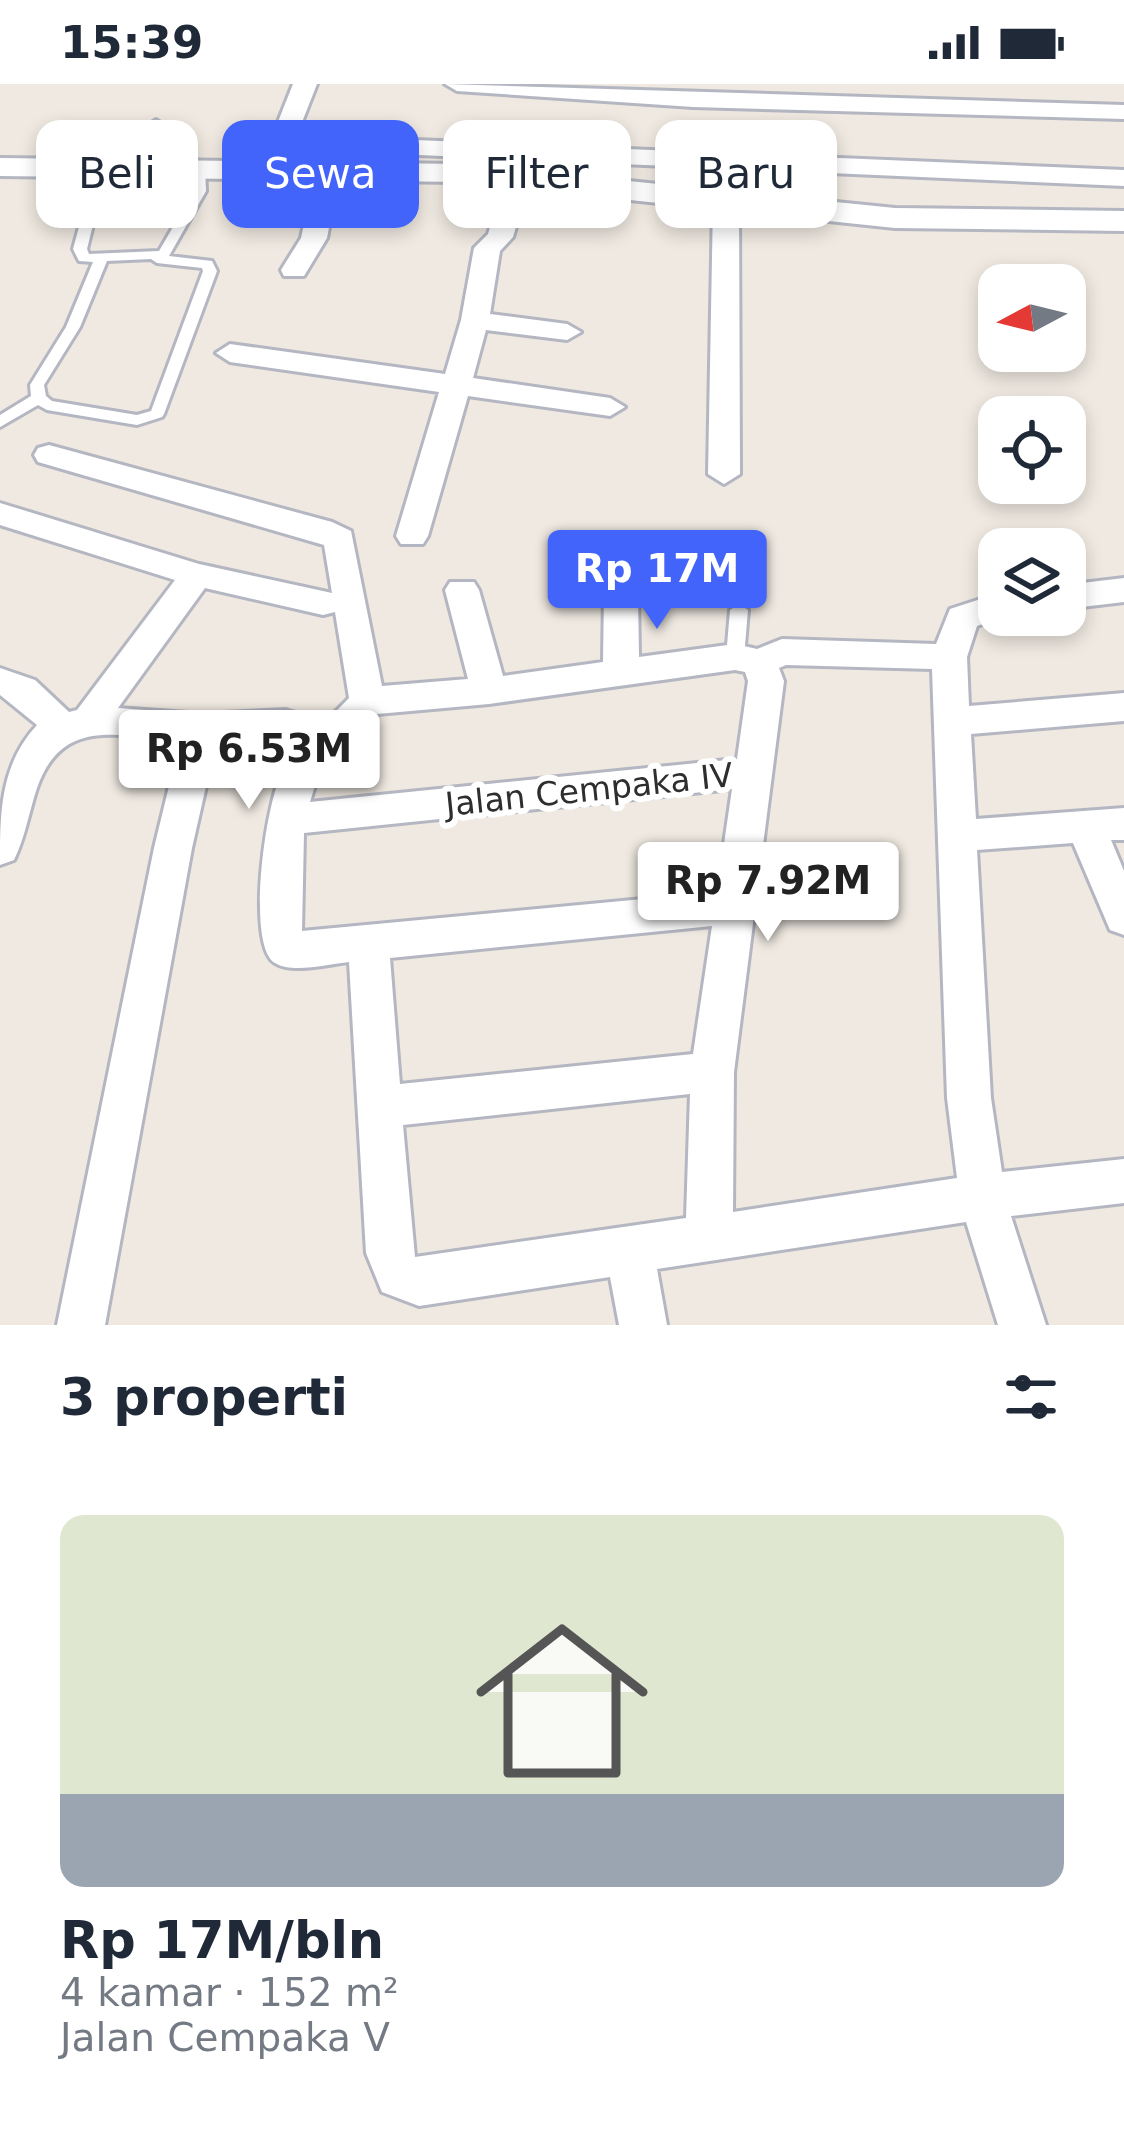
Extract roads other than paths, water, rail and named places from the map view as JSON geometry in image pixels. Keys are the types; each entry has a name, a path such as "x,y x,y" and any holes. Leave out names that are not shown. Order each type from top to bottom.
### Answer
{"street":[{"path":"305,84 282,142 655,124"},
{"path":"457,84 547,87 684,120"},
{"path":"778,120 1124,112"},
{"path":"837,141 1124,178"},
{"path":"0,167 36,167"},
{"path":"199,168 222,168"},
{"path":"837,212 918,219 1124,220"},
{"path":"294,270 316,228"},
{"path":"412,536 475,320 487,248 503,228"},
{"path":"724,473 726,228"},
{"path":"475,320 567,332"},
{"path":"230,353 610,407"},
{"path":"49,455 321,530 339,539 339,611 367,700"},
{"path":"0,514 196,574 339,611"},
{"path":"75,725 196,574"},
{"path":"462,590 489,691"},
{"path":"1086,595 1124,590"},
{"path":"621,592 622,673"},
{"path":"978,612 962,618 949,656 969,1098 982,1196 1022,1325"},
{"path":"734,907 287,950 281,943 285,820 298,776 367,700 489,691 782,652 949,656"},
{"path":"709,1237 712,1072 766,681 748,660"},
{"path":"0,681 22,689 75,725"},
{"path":"955,721 1124,707"},
{"path":"0,849 31,761 46,738 75,725 286,724"},
{"path":"81,1325 173,848 201,728"},
{"name":"Jalan Cempaka IV","path":"285,820 751,772"},
{"path":"960,836 1105,825 1124,918"},
{"path":"368,943 390,1253 399,1275 419,1282 982,1196 1124,1180"},
{"path":"381,1107 712,1072"},
{"path":"630,1252 643,1325"}],"lane":[{"path":"157,259 200,190 199,168"},
{"path":"85,228 80,249 84,258 207,264 210,271 157,413 137,420 47,405 39,398 37,385 73,327 100,259"},
{"path":"0,422 39,398"},
{"path":"739,610 748,660"}]}
